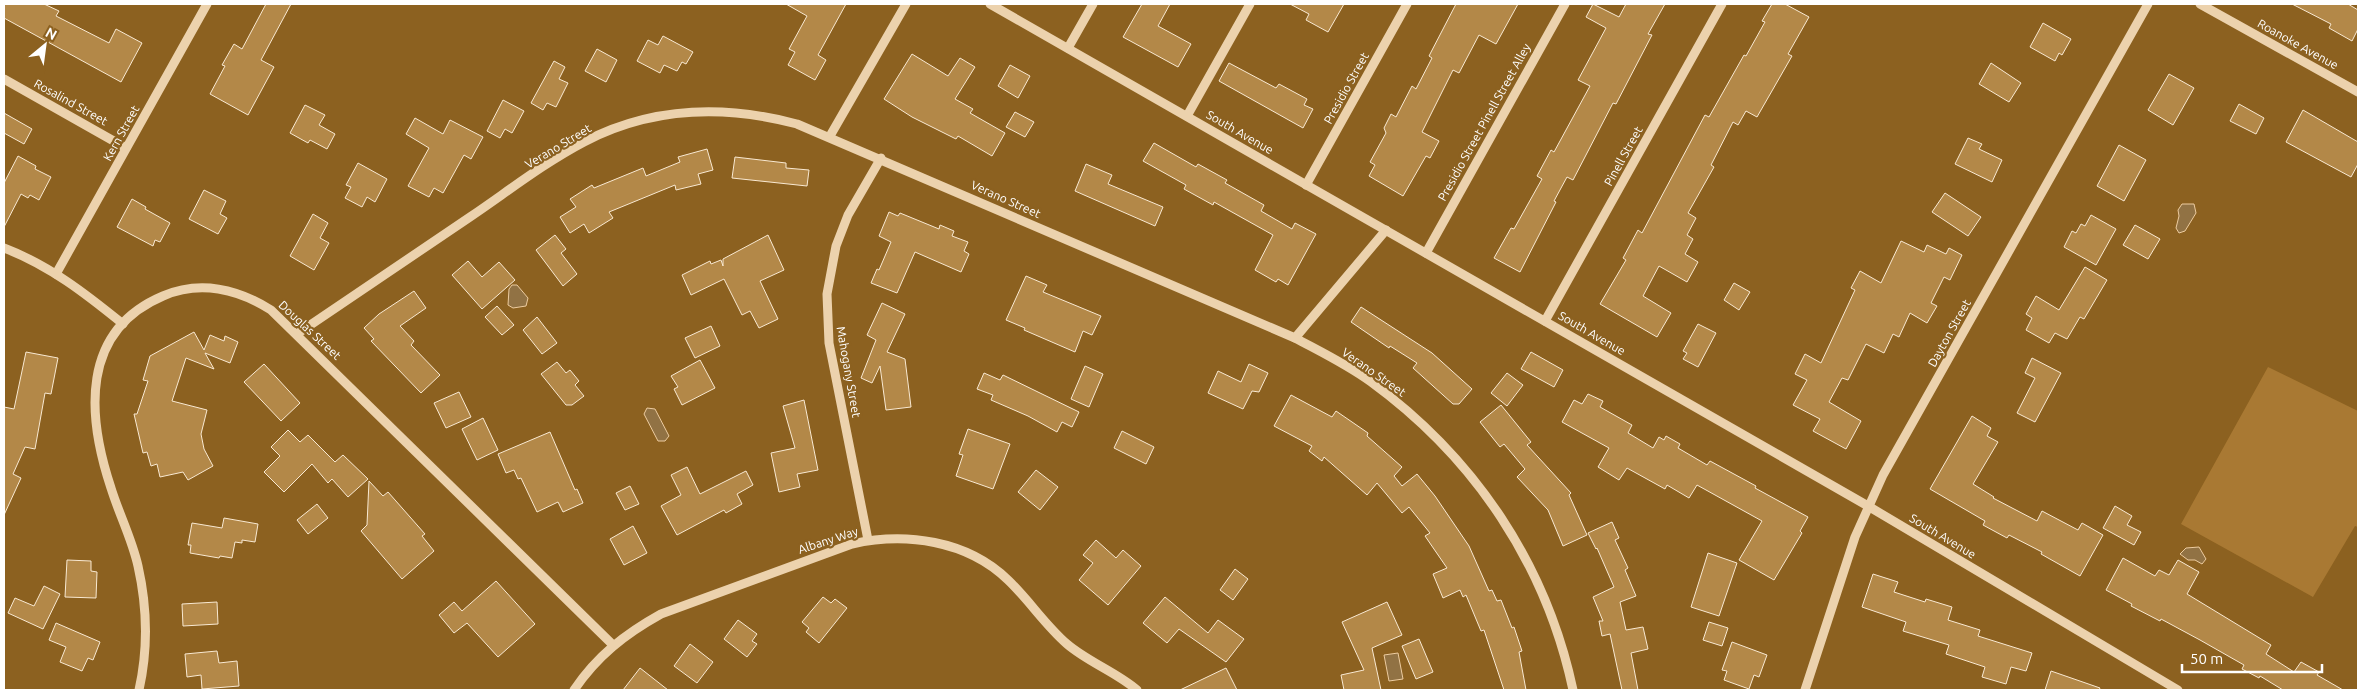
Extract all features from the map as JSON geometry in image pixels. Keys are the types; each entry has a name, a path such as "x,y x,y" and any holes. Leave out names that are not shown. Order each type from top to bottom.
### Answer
{"street":[{"name":"Kern Street","path":"56,274 207,4"},
{"path":"830,136 906,4"},
{"name":"South Avenue","path":"990,4 1868,506 2178,690"},
{"path":"1068,48 1092,4"},
{"path":"1187,116 1250,4"},
{"name":"Presidio Street","path":"1306,184 1407,4"},
{"name":"Presidio Street Pinell Street Alley","path":"1426,253 1565,4"},
{"name":"Pinell Street","path":"1545,321 1722,4"},
{"name":"Dayton Street","path":"1805,690 1855,537 1868,506 2148,4"},
{"name":"Roanoke Avenue","path":"2200,4 2358,92"},
{"name":"Rosalind Street","path":"4,79 126,148"},
{"name":"Verano Street","path":"298,334 556,159 611,130 638,121 682,112 740,112 769,116 830,136 1296,338 1341,362 1370,381 1418,419 1472,476 1503,518 1529,563 1550,610 1566,660 1573,690"},
{"name":"Mahogany Street","path":"868,540 829,343 827,294 832,262 842,230 855,200 881,158"},
{"path":"1296,338 1386,230"},
{"path":"4,248 56,274 82,291 122,324"},
{"name":"Douglas Street","path":"139,690 144,655 143,595 132,544 111,488 101,452 94,402 96,374 105,349 122,324 144,306 161,296 181,290 208,288 234,292 259,302 298,334 612,645"},
{"name":"Albany Way","path":"574,690 591,667 612,645 636,628 675,608 852,544 868,540 912,538 941,544 982,561 1006,578 1068,644 1137,690"}],"shaded area":[{"path":"2182,204 2194,204 2196,213 2185,231 2179,233 2176,228 2179,216 2178,210"},
{"path":"512,285 517,285 528,298 526,306 513,308 508,305 509,289"},
{"path":"2268,367 2358,411 2358,527 2355,526 2313,597 2181,524"},
{"path":"647,408 655,409 669,436 665,441 658,441 644,414"},
{"path":"2199,547 2206,559 2202,564 2195,560 2188,560 2180,554 2186,548"},
{"path":"1398,653 1403,679 1389,681 1384,655"}],"building":[{"path":"4,4 44,4 59,11 56,16 109,43 116,29 142,43 121,82 4,18"},
{"path":"266,4 291,4 261,60 274,67 248,115 210,94 225,66 222,65 234,44 242,49"},
{"path":"786,4 846,4 818,55 826,60 815,80 788,65 795,52 789,49 807,16"},
{"path":"1142,4 1170,4 1158,26 1191,44 1178,67 1123,37"},
{"path":"1290,4 1344,4 1328,32 1306,20 1309,14"},
{"path":"1456,4 1518,4 1496,44 1479,35 1459,73 1453,70 1422,132 1439,141 1430,158 1426,156 1403,196 1369,176 1375,165 1370,162 1386,133 1384,128 1391,114 1396,117 1412,86 1416,89 1432,58 1429,56"},
{"path":"1593,4 1619,17 1626,4 1665,4 1648,34 1652,35 1616,104 1613,103 1573,180 1567,177 1520,272 1494,258 1511,228 1514,229 1542,179 1537,176 1551,150 1554,152 1590,86 1578,80 1606,28 1586,17"},
{"path":"1772,4 1785,4 1809,17 1788,54 1792,56 1757,117 1746,111 1738,125 1733,122 1711,165 1714,167 1688,213 1696,218 1687,235 1693,239 1685,254 1698,262 1687,282 1659,266 1643,296 1671,313 1657,337 1600,304 1626,260 1623,258 1638,230 1642,233 1705,115 1709,117 1744,55 1746,56 1765,22 1762,21"},
{"path":"2292,4 2348,4 2358,10 2358,29 2352,41 2329,28 2331,24"},
{"path":"2043,23 2071,39 2062,55 2059,53 2055,61 2030,47"},
{"path":"663,36 693,52 686,64 682,62 677,71 664,65 660,73 637,61 648,40 658,45"},
{"path":"597,49 617,60 606,82 585,71"},
{"path":"912,54 948,76 960,58 975,67 955,99 973,109 970,113 1005,133 992,156 958,136 956,139 912,117 884,99"},
{"path":"554,61 565,67 559,79 568,83 556,107 547,103 543,110 531,103"},
{"path":"1229,63 1276,88 1279,84 1307,99 1304,105 1313,109 1303,128 1219,81"},
{"path":"1991,63 2021,83 2009,102 1979,84"},
{"path":"1010,65 1030,76 1018,98 998,86"},
{"path":"2169,74 2194,88 2173,125 2148,110"},
{"path":"503,100 524,111 512,133 505,129 500,138 487,131"},
{"path":"2239,104 2264,118 2256,134 2230,121"},
{"path":"305,105 325,115 319,125 335,134 327,149 310,140 308,143 290,133"},
{"path":"2303,110 2358,142 2358,164 2351,177 2286,142"},
{"path":"1015,112 1034,122 1025,137 1006,127"},
{"path":"4,113 32,129 24,144 4,133"},
{"path":"415,118 443,134 450,120 483,137 471,159 464,155 443,193 434,188 429,197 408,186 429,148 406,134"},
{"path":"1968,138 1982,144 1979,149 2002,160 1992,182 1955,164"},
{"path":"1154,143 1196,167 1198,164 1227,180 1225,183 1264,205 1261,211 1292,229 1295,223 1316,234 1288,285 1278,279 1276,282 1255,270 1273,235 1214,202 1213,205 1184,189 1186,185 1143,161"},
{"path":"2119,145 2146,160 2124,201 2097,186"},
{"path":"707,149 713,170 698,174 701,184 676,190 675,185 609,212 613,218 589,233 584,224 570,233 560,217 576,207 570,199 592,185 594,188 643,168 646,176 680,162 678,157"},
{"path":"18,156 36,166 35,169 51,177 39,200 30,195 28,198 21,194 4,227 4,183"},
{"path":"735,157 786,163 786,168 809,170 807,186 732,178"},
{"path":"358,163 387,179 375,202 367,197 362,207 345,198 351,187 346,185"},
{"path":"1086,164 1112,175 1108,184 1163,207 1155,226 1075,191"},
{"path":"204,190 226,201 220,214 227,218 218,234 189,219"},
{"path":"1945,193 1981,217 1968,236 1932,212"},
{"path":"132,199 146,207 145,209 170,223 160,242 155,240 153,246 117,227"},
{"path":"889,212 898,216 900,213 939,229 940,225 954,231 952,236 968,242 964,251 969,254 961,272 915,252 897,293 871,283 891,242 879,236"},
{"path":"313,214 328,223 320,238 329,243 314,270 290,256"},
{"path":"2091,215 2116,229 2096,265 2064,247 2072,231 2076,233 2081,224 2085,226"},
{"path":"2135,225 2160,239 2148,259 2123,245"},
{"path":"555,235 566,249 561,253 577,274 563,286 536,250"},
{"path":"768,235 784,270 760,281 778,319 759,328 750,311 742,315 724,279 691,295 682,275 710,261 711,264 721,260 723,266 723,259"},
{"path":"1901,241 1924,252 1927,245 1946,254 1949,248 1962,255 1950,280 1944,277 1931,303 1937,306 1927,323 1910,313 1899,337 1893,334 1884,353 1866,344 1848,380 1842,378 1829,402 1861,421 1846,449 1813,431 1820,419 1793,405 1807,380 1795,374 1805,354 1821,363 1855,290 1851,288 1860,271 1881,283"},
{"path":"468,261 482,277 499,262 515,280 482,309 452,275"},
{"path":"2085,267 2107,280 2084,319 2080,317 2067,339 2055,333 2049,343 2026,330 2032,318 2026,314 2036,296 2059,310"},
{"path":"1026,276 1047,285 1043,292 1101,316 1092,335 1083,331 1075,352 1006,320"},
{"path":"1734,283 1750,292 1739,310 1724,300"},
{"path":"414,291 426,308 400,326 414,341 411,345 440,375 421,393 371,341 374,339 364,328 379,314"},
{"path":"882,303 905,314 887,352 905,359 911,407 886,410 880,366 872,383 861,378 876,340 867,335"},
{"path":"497,306 514,325 502,335 485,317"},
{"path":"1361,307 1432,353 1472,389 1459,404 1453,404 1413,368 1417,363 1390,346 1389,348 1351,322"},
{"path":"537,317 557,343 542,354 523,330"},
{"path":"1698,324 1716,333 1698,367 1683,359 1687,353 1683,351"},
{"path":"711,326 720,346 695,358 685,338"},
{"path":"194,332 204,350 210,335 224,341 225,336 238,342 230,363 205,353 214,369 186,358 172,401 207,410 201,434 204,449 213,466 188,480 183,472 160,477 157,464 151,466 147,452 143,453 134,414 137,414 148,381 143,380 150,356"},
{"path":"26,352 58,358 51,394 45,393 35,449 25,447 13,474 21,478 4,515 4,407 14,409"},
{"path":"1531,352 1563,370 1554,387 1521,369"},
{"path":"2032,358 2061,373 2035,422 2017,413 2035,378 2025,373"},
{"path":"700,360 715,388 682,405 674,389 678,387 671,376"},
{"path":"557,362 566,373 570,370 579,381 575,385 584,396 572,405 566,405 541,374"},
{"path":"264,364 300,403 281,421 244,382"},
{"path":"1249,364 1268,373 1259,392 1252,391 1243,409 1208,393 1218,371 1241,382"},
{"path":"1085,366 1103,374 1089,407 1071,399"},
{"path":"984,373 1000,380 1003,375 1079,412 1072,427 1062,422 1057,432 1028,416 991,400 993,395 977,389"},
{"path":"1507,373 1523,385 1507,406 1491,393"},
{"path":"459,392 471,417 446,428 434,403"},
{"path":"1588,394 1603,401 1600,407 1632,425 1628,433 1653,448 1659,437 1664,440 1666,436 1680,444 1678,448 1707,465 1710,461 1808,517 1800,531 1802,533 1774,580 1739,560 1762,521 1697,485 1689,498 1667,485 1665,489 1627,468 1619,480 1598,467 1609,448 1562,422 1574,400 1582,404"},
{"path":"1291,395 1332,417 1336,411 1368,433 1367,436 1402,467 1394,476 1402,486 1417,474 1435,496 1469,546 1489,591 1492,590 1497,601 1501,600 1512,628 1514,627 1522,651 1519,652 1526,690 1504,690 1484,630 1481,631 1466,595 1463,597 1460,590 1443,598 1433,574 1447,568 1425,536 1430,533 1409,507 1402,513 1377,483 1367,495 1324,457 1322,461 1309,451 1312,446 1274,426"},
{"path":"804,400 818,470 797,474 800,487 779,492 771,453 795,448 783,406"},
{"path":"1501,405 1531,442 1527,445 1571,493 1569,495 1587,535 1563,546 1548,510 1517,477 1525,469 1504,444 1500,447 1480,422"},
{"path":"1972,416 1991,428 1987,436 1998,442 1973,484 1993,498 2037,521 2042,511 2078,530 2082,523 2103,535 2080,576 2041,554 2042,552 2009,535 2007,538 1983,525 1985,521 1930,489"},
{"path":"483,418 498,450 477,460 462,429"},
{"path":"968,429 1010,444 993,489 956,476 963,455 959,454"},
{"path":"288,430 300,442 308,435 335,462 343,455 368,479 348,497 332,479 328,483 312,464 284,492 264,472 280,456 271,447"},
{"path":"1122,431 1154,447 1146,464 1114,448"},
{"path":"550,432 575,490 577,489 583,503 563,512 558,502 537,512 521,478 518,479 514,470 506,473 498,454"},
{"path":"687,467 700,494 746,471 753,485 737,494 742,504 726,513 724,510 677,535 661,506 681,495 671,475"},
{"path":"1036,470 1058,487 1040,510 1018,492"},
{"path":"369,481 383,496 388,492 425,534 422,536 434,551 402,579 361,531 367,525"},
{"path":"630,486 639,504 625,510 616,493"},
{"path":"317,504 328,518 308,534 297,520"},
{"path":"2115,506 2132,516 2127,525 2141,532 2134,545 2103,528"},
{"path":"224,518 258,524 255,542 242,540 242,543 235,542 232,558 220,556 219,558 190,553 191,545 188,545 192,523 222,528"},
{"path":"1612,522 1619,538 1615,540 1628,568 1625,570 1636,596 1620,602 1626,630 1643,627 1648,649 1631,653 1638,690 1622,690 1610,634 1602,636 1599,621 1603,621 1593,597 1614,587 1597,548 1588,533"},
{"path":"633,526 647,553 624,565 610,539"},
{"path":"1096,540 1116,558 1123,550 1141,566 1108,605 1079,580 1093,563 1083,555"},
{"path":"1708,553 1737,563 1719,616 1691,607"},
{"path":"2123,558 2155,576 2159,570 2169,575 2178,560 2199,572 2187,594 2271,645 2266,654 2294,672 2301,662 2319,672 2317,675 2343,690 2283,690 2260,676 2259,678 2242,669 2244,665 2200,640 2161,619 2160,621 2131,606 2132,604 2106,590"},
{"path":"67,560 91,561 91,571 97,572 96,598 65,597"},
{"path":"1235,569 1248,579 1233,600 1220,590"},
{"path":"1873,574 1898,582 1894,592 1925,602 1926,599 1952,607 1948,620 1980,630 1978,636 2032,653 2026,671 2011,667 2006,684 1982,677 1985,667 1946,654 1949,645 1903,631 1906,622 1862,607"},
{"path":"496,581 535,624 498,657 467,623 454,633 439,615 454,602 462,611"},
{"path":"44,586 60,594 43,629 8,613 15,598 34,606"},
{"path":"823,597 831,603 835,599 847,608 819,643 806,632 809,628 802,622"},
{"path":"1165,597 1208,633 1218,620 1244,639 1226,662 1179,629 1167,643 1143,623"},
{"path":"217,602 218,624 183,626 182,604"},
{"path":"1387,602 1402,635 1372,648 1381,690 1344,690 1341,675 1364,670 1342,622"},
{"path":"738,620 757,634 752,641 757,644 747,657 724,639"},
{"path":"1709,622 1728,628 1722,646 1703,640"},
{"path":"56,623 100,642 93,660 88,658 82,671 60,662 66,647 49,640"},
{"path":"1419,639 1433,672 1416,679 1402,646"},
{"path":"1732,642 1767,655 1759,677 1754,675 1749,689 1724,680 1727,671 1722,670"},
{"path":"690,644 713,662 697,683 674,666"},
{"path":"217,651 219,663 237,661 239,686 202,689 201,675 187,677 185,654"},
{"path":"640,668 668,690 623,690"},
{"path":"1226,668 1237,690 1180,690"},
{"path":"2051,671 2100,688 2099,690 2045,690"}]}
